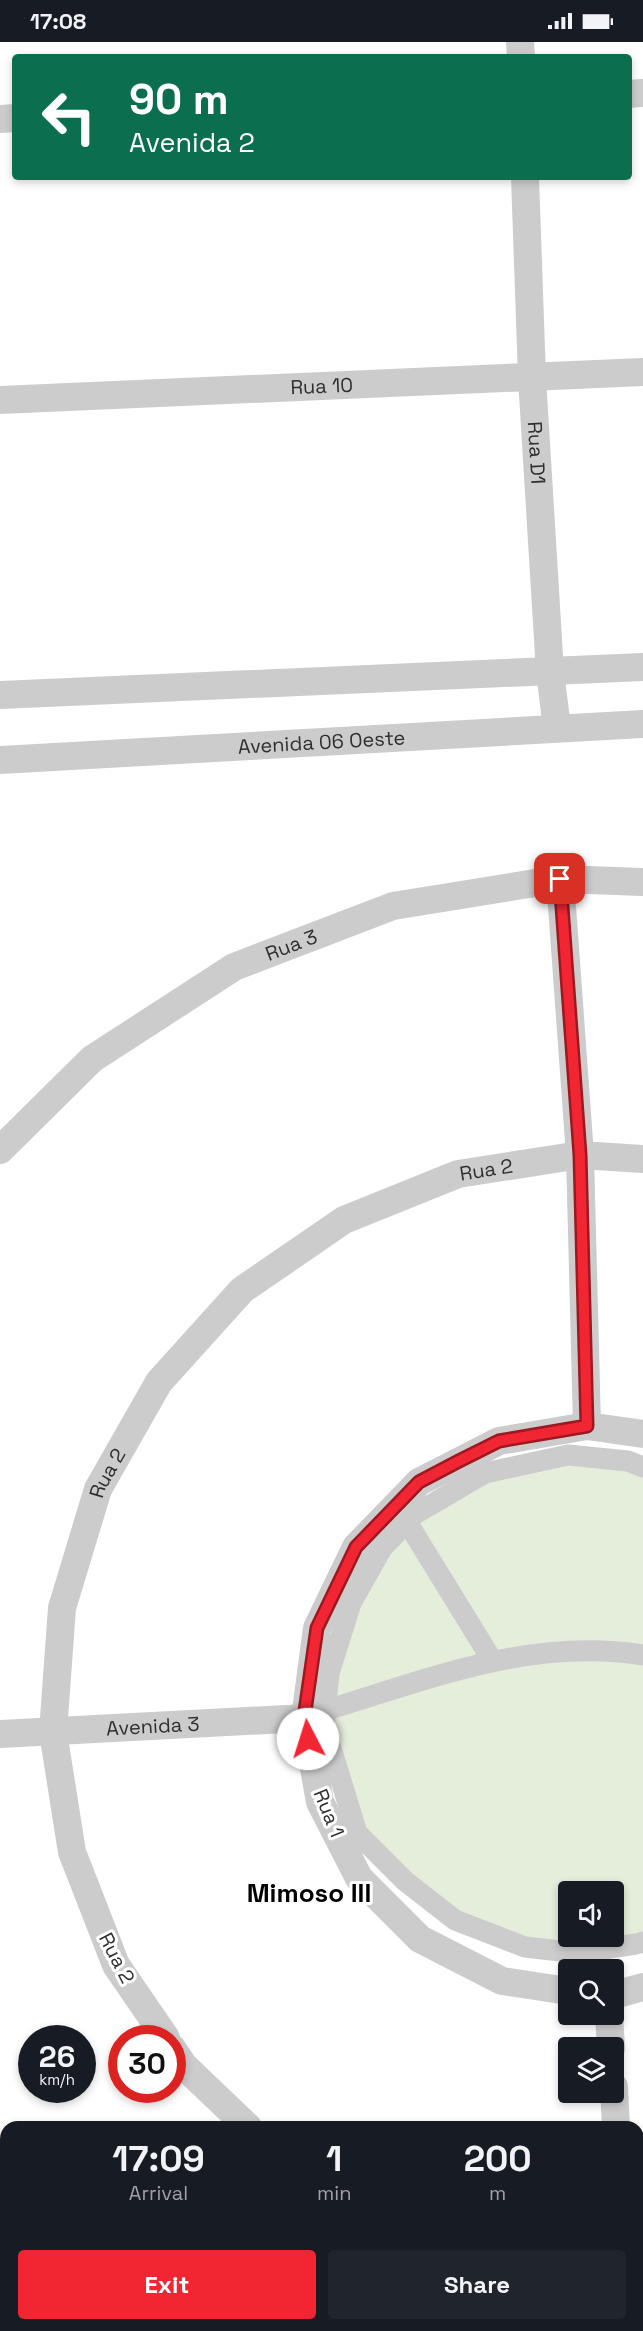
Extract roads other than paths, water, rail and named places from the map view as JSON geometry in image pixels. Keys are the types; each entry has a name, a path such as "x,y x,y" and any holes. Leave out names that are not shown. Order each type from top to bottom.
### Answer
{"street":[{"name":"Rua D1","path":"525,180 532,378 550,672 558,728"},
{"name":"Rua 10","path":"0,400 643,372"},
{"path":"0,694 643,667"},
{"name":"Avenida 06 Oeste","path":"0,760 643,724"},
{"path":"560,879 580,1155 587,1426"},
{"name":"Rua 3","path":"0,1150 92,1059 234,967 393,906 560,879 643,882"},
{"path":"580,1155 643,1159"},
{"name":"Rua 2","path":"157,2025 116,1965 72,1852 53,1732 62,1608 98,1489 159,1382 242,1290 344,1220 375,1207 458,1174 580,1155"},
{"name":"Rua 1","path":"558,1989 502,1981 420,1939 359,1878 320,1802 315,1714 317,1628 356,1547 419,1482 499,1441 587,1426 643,1434"},
{"path":"315,1714 351,1603 382,1548 415,1514 485,1473 568,1455 628,1461 643,1467"},
{"path":"407,1521 492,1660"},
{"path":"315,1714 492,1660 553,1651 627,1652 643,1655"},
{"path":"315,1714 324,1725 357,1833 405,1881 455,1920 525,1947 577,1953 643,1941"},
{"name":"Avenida 3","path":"0,1734 315,1714"},
{"path":"624,1992 643,1987"},
{"path":"186,2068 242,2121"},
{"path":"615,2103 616,2121"}],"district":[{"name":"Mimoso III","path":"309,1893"}]}
